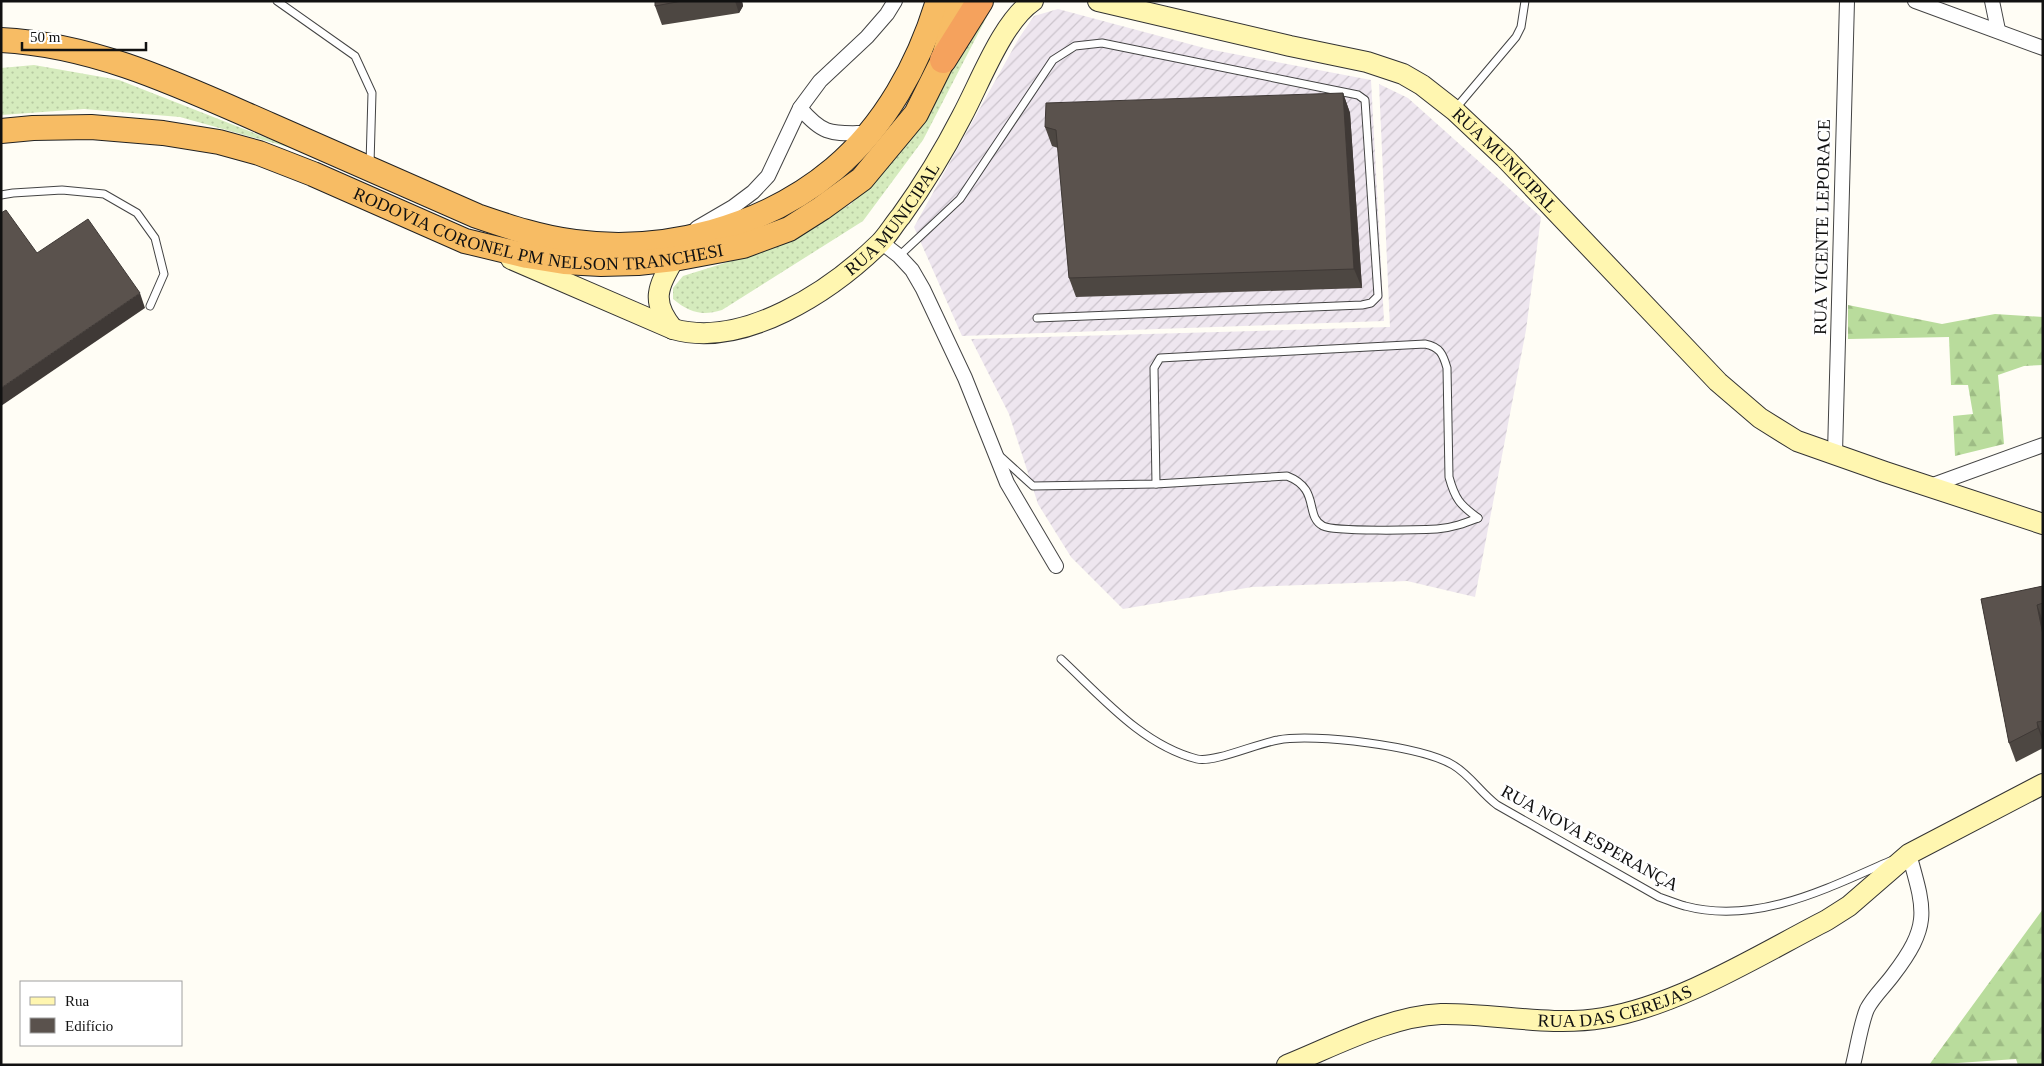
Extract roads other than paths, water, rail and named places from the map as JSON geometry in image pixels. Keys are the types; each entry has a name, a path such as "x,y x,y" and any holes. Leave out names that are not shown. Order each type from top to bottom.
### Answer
{"highway":[{"name":"RODOVIA CORONEL PM NELSON TRANCHESI","path":"2,131 33,128 91,128 163,132 218,142 259,153 313,174 465,241 527,256 564,262 638,263 742,222 795,196 834,169 869,133 901,87 919,55 928,34 938,1"},
{"name":"RODOVIA CORONEL PM NELSON TRANCHESI","path":"1,40 24,41 70,49 161,77 477,216 530,234 576,242 675,250 743,246 789,229 862,179 916,114 942,60 960,1"},
{"path":"942,60 980,1"},
{"path":"1,56 70,49"}],"main road":[{"name":"RUA MUNICIPAL","path":"465,241 552,276 672,329 689,334 731,330 787,311 836,280 881,242 929,176 970,102 996,49 1019,14 1033,1"},
{"name":"RUA MUNICIPAL","path":"1098,1 1394,69 1422,85 1454,110 1506,158 1718,382 1760,418 1797,441 2043,524"},
{"path":"672,329 662,317 658,302 660,284 675,250"},
{"name":"RUA DAS CEREJAS","path":"1287,1065 1371,1031 1407,1020 1440,1014 1569,1021 1603,1018 1673,998 1827,920 1849,906 1909,854 2043,784"}],"street":[{"path":"675,250 753,192 768,176 800,108 820,81 867,37 888,14 895,1"},
{"name":"RUA VICENTE LEPORACE","path":"1835,453 1847,1"},
{"path":"1915,1 2043,48"},
{"path":"1992,1 1998,30"},
{"path":"800,108 823,131 869,133"},
{"path":"881,242 899,256 912,270 923,289 965,378 1008,483 1056,566"},
{"path":"1930,486 2043,445"},
{"path":"1853,1065 1867,1009 1907,955 1918,935 1923,916 1921,898 1909,854"}],"lane":[{"path":"277,1 355,56 372,93 369,169"},
{"path":"1454,110 1516,37 1521,27 1525,1"},
{"path":"899,256 960,199 1054,60 1075,46 1102,43 1358,95 1365,100 1378,296 1371,303 1362,306 1037,318"},
{"path":"1,195 62,190 104,194 136,213 155,238 164,274 150,306"},
{"path":"995,452 1033,486 1156,484 1287,476 1299,481 1310,495 1314,516 1322,526 1345,529 1438,529 1459,526 1478,518 1462,506 1453,494 1449,477 1447,368 1441,352 1434,346 1425,344 1160,358 1154,368 1156,484"},
{"name":"RUA NOVA ESPERANÇA","path":"1061,659 1147,737 1197,759 1211,758 1290,738 1351,741 1424,753 1440,758 1471,779 1488,799 1497,805 1659,897 1685,907 1733,911 1770,907 1816,893 1909,854"}]}
